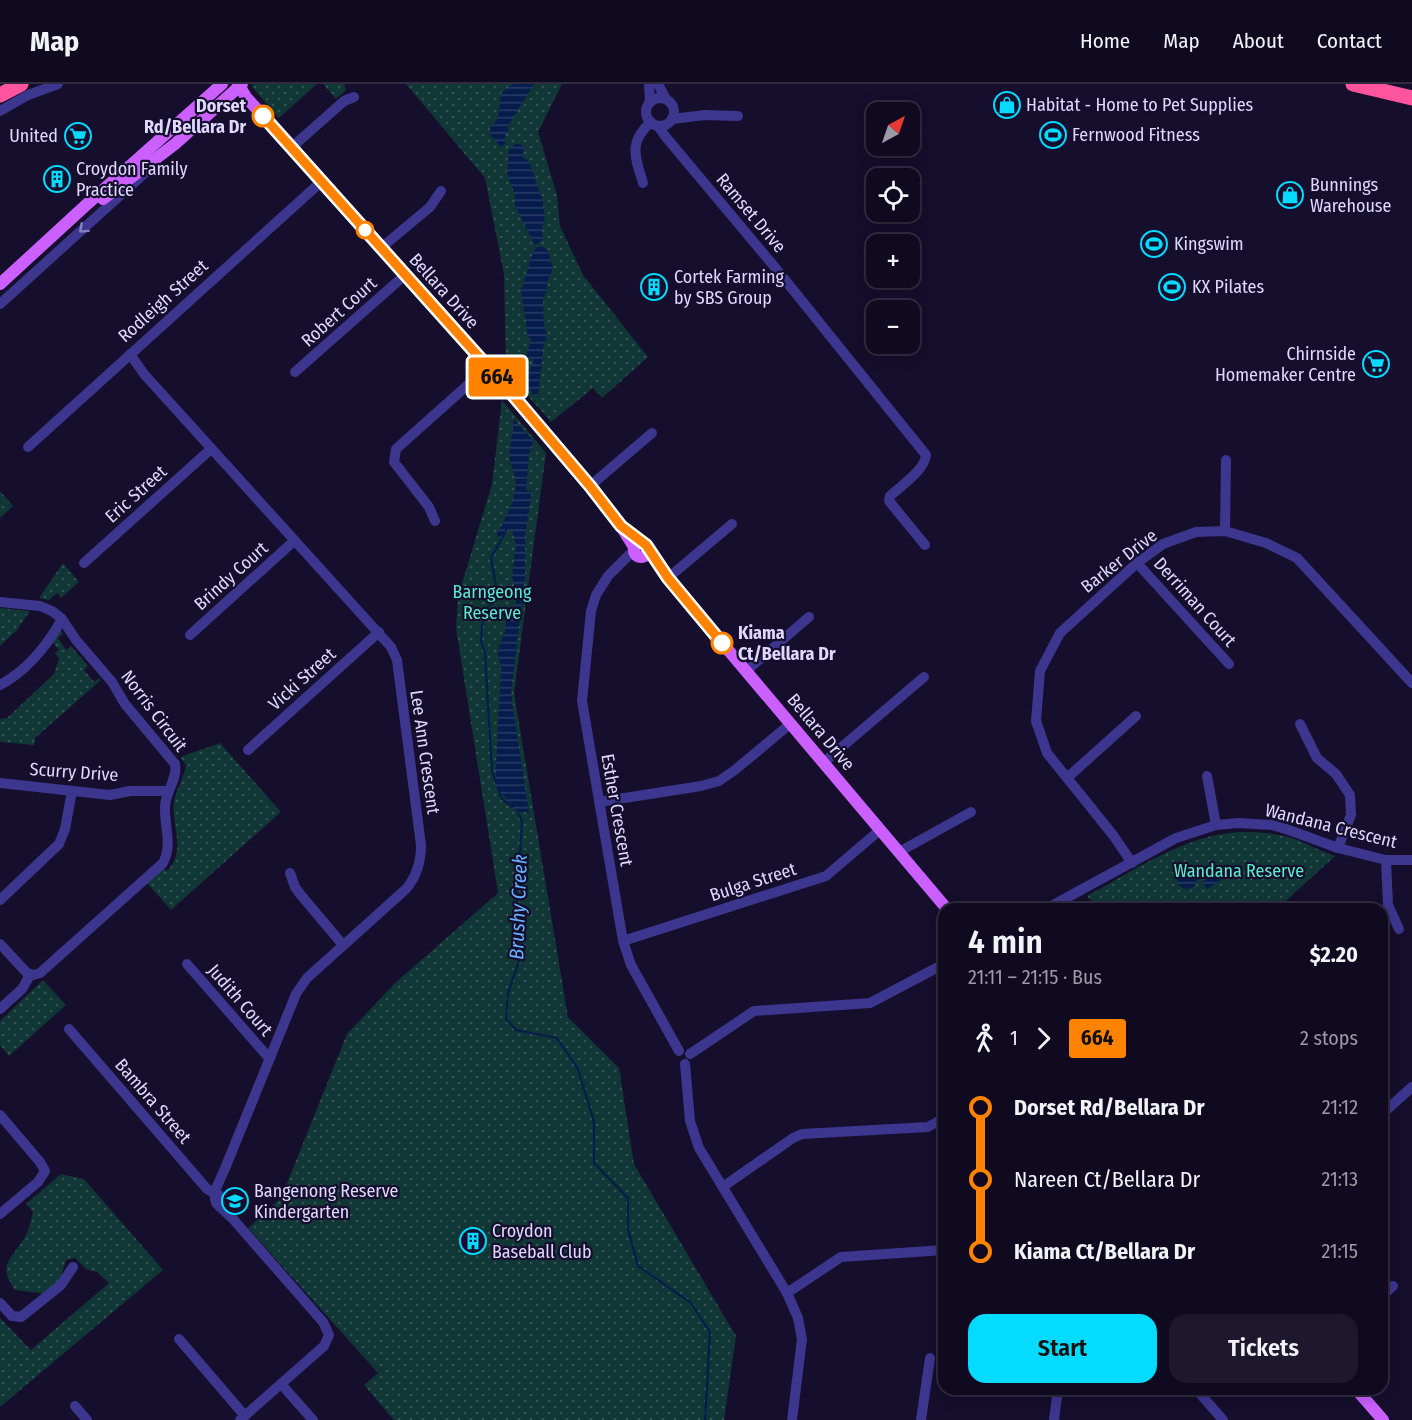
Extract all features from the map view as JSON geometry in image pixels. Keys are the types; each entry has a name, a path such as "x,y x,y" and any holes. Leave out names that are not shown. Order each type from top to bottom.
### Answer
{"highway":[{"path":"0,94 21,84"},
{"path":"1365,87 1412,98"}],"main road":[{"path":"0,284 222,84"},
{"path":"57,234 154,160 217,108 239,85"},
{"name":"Bellara Drive","path":"239,85 321,182 516,398 590,486 640,551 668,578 942,903"},
{"path":"208,97 217,108"},
{"path":"1361,1395 1383,1420"}],"street":[{"path":"0,111 28,95 58,84"},
{"path":"649,84 650,102 647,110 655,124"},
{"path":"658,84 674,112 671,121"},
{"path":"291,148 344,101 354,98"},
{"path":"650,102 658,98 705,115"},
{"path":"644,183 635,156 636,140 641,131 655,124 705,115 738,116"},
{"name":"Ramset Drive","path":"671,121 679,153"},
{"name":"Ramset Drive","path":"655,124 923,450 926,459 920,468 890,496 889,501 925,545"},
{"path":"0,304 148,170 154,160"},
{"name":"Rodleigh Street","path":"28,447 321,182"},
{"path":"381,249 430,207 441,191"},
{"name":"Robert Court","path":"295,372 405,274"},
{"name":"Lee Ann Crescent","path":"127,356 140,365 144,374 391,647 397,660 421,854 416,875 410,884 301,986 290,1006 216,1194"},
{"path":"435,520 429,507 394,462 396,449 488,367"},
{"path":"590,486 652,434"},
{"name":"Eric Street","path":"84,563 211,449"},
{"path":"1225,531 1226,460"},
{"path":"668,578 732,524"},
{"name":"Barker Drive","path":"1132,862 1047,753 1036,721 1040,671 1060,633 1137,563 1163,544 1196,532 1225,531 1266,543 1297,558 1412,683"},
{"name":"Brindy Court","path":"190,634 294,541"},
{"name":"Esther Crescent","path":"640,551 616,569 600,587 593,603 582,701 623,941 631,965 679,1051"},
{"name":"Derriman Court","path":"1137,563 1229,664"},
{"name":"Norris Circuit","path":"0,602 40,606 52,611 62,619 76,640 112,682 125,704 175,764 175,773 167,793 165,808 168,850 163,863 40,974 30,975"},
{"path":"746,671 808,617"},
{"path":"0,684 17,674 37,656 62,619"},
{"name":"Vicki Street","path":"248,750 379,632"},
{"path":"823,763 924,677"},
{"path":"1066,778 1136,716"},
{"path":"599,802 719,781 790,723"},
{"path":"1300,724 1317,758 1336,774 1350,795 1351,815 1338,848"},
{"path":"1207,776 1216,825"},
{"name":"Scurry Drive","path":"0,783 110,795 145,790 167,793"},
{"path":"0,900 59,844 65,829 69,790"},
{"path":"899,852 970,812"},
{"name":"Wandana Crescent","path":"1057,903 1176,838 1216,825 1238,823 1272,825 1338,848 1386,860 1412,860"},
{"name":"Bulga Street","path":"623,941 826,876 880,830"},
{"path":"1386,860 1388,903"},
{"path":"290,873 300,894 343,945"},
{"path":"1388,905 1399,929"},
{"path":"0,944 30,975 22,989 0,1009"},
{"name":"Judith Court","path":"187,964 269,1058"},
{"path":"690,1053 754,1011 870,1004 938,967"},
{"name":"Bambra Street","path":"69,1029 207,1189 216,1194 216,1203 233,1219 328,1331 328,1339 324,1346 242,1418"},
{"path":"685,1064 677,1060 679,1051 685,1049 690,1053"},
{"path":"685,1064 690,1060 690,1053"},
{"path":"685,1064 690,1121 699,1148 788,1293 798,1318 802,1339 792,1420"},
{"path":"1388,1108 1412,1087"},
{"path":"0,1115 45,1171 39,1182 0,1214"},
{"path":"724,1186 801,1134 928,1127 938,1121"},
{"path":"788,1293 841,1257 938,1250"},
{"path":"0,1303 12,1316 21,1317 61,1285 73,1267"},
{"path":"1388,1291 1393,1286"},
{"path":"179,1339 242,1418"},
{"path":"921,1420 930,1359"},
{"path":"281,1383 313,1420"},
{"path":"1054,1420 1057,1395"},
{"path":"1201,1395 1223,1420"},
{"path":"75,1406 87,1420"}],"green space":[{"path":"253,84 317,84 279,118 252,87"},
{"path":"323,84 344,84 346,90 336,99"},
{"path":"406,84 562,84 538,132 557,195 560,226 583,275 648,357 602,398 593,388 551,422 506,371 504,275 485,178"},
{"name":"Barngeong Reserve","path":"502,400 546,453 514,693 568,1017 619,1068 634,1164 736,1336 724,1420 394,1420 364,1385 378,1373 248,1228 281,1198 347,1034 395,983 498,893 456,628 458,597 492,484"},
{"path":"0,491 13,506 0,518"},
{"path":"63,563 79,582 61,598 57,593 49,600 39,598"},
{"path":"0,608 30,611 17,630 0,646"},
{"path":"60,629 63,634 58,638 66,650 71,646 88,666 84,670 94,682 99,678 101,680 35,738 34,745 0,742 0,719 7,718 54,674 59,658 55,653 59,650 52,642"},
{"path":"220,743 281,812 171,910 147,883 164,868 167,871 176,855 174,802 186,765 180,757"},
{"name":"Wandana Reserve","path":"1240,832 1285,836 1335,856 1284,903 1093,903 1087,896 1160,855 1219,835"},
{"path":"43,980 66,1005 9,1056 0,1045 0,1021"},
{"path":"61,1174 84,1179 163,1270 0,1407 0,1318 31,1350 109,1283 97,1272 86,1269 75,1258 66,1260 60,1279 42,1296 40,1293 15,1290 10,1283 6,1266 24,1238 32,1217 33,1212 26,1204"}],"water":[{"path":"514,84 534,84 507,127 509,131 505,135 505,144 501,147 491,136 490,128 498,118 501,94"},
{"path":"516,144 524,147 523,157 529,162 542,198 545,217 542,227 543,239 537,244 534,244 515,205 515,195 507,173 509,149"},
{"path":"542,246 548,251 553,268 543,299 547,335 543,349 538,398 527,384 527,376 534,360 526,357 531,340 528,336 521,291 533,252 537,247"},
{"path":"514,419 533,441 529,455 526,490 532,491 525,535 525,575 511,694 529,813 516,811 495,785 501,665 498,655 507,616 514,608 517,599 512,575 516,545 512,531 507,529 499,539 497,534 510,509 516,483 509,456"},
{"path":"1187,869 1194,872 1197,879 1194,886 1187,889 1180,886 1177,879 1180,872"},
{"path":"1214,870 1221,880 1207,889 1203,882"}],"waterway":[{"name":"Brushy Creek","path":"496,783 492,771 485,653 481,641 483,614 493,601 496,586 491,558 507,529"},
{"name":"Brushy Creek","path":"498,788 501,798 512,807"},
{"name":"Brushy Creek","path":"517,810 522,822 515,929 519,961 508,993 506,1019 516,1030 557,1038 578,1069 594,1122 594,1163 628,1198 628,1229 638,1266 691,1303 710,1332 705,1420"}],"bus line":[{"name":"664","path":"263,116 505,386 621,526 648,547 668,578 722,643"}],"place":[{"name":"Habitat - Home to Pet Supplies","path":"1007,105"},
{"name":"Dorset Rd/Bellara Dr","path":"263,116"},
{"name":"Fernwood Fitness","path":"1053,135"},
{"name":"United","path":"78,136"},
{"name":"Croydon Family Practice","path":"57,179"},
{"name":"Bunnings Warehouse","path":"1290,195"},
{"name":"Kingswim","path":"1154,244"},
{"name":"Cortek Farming by SBS Group","path":"654,287"},
{"name":"KX Pilates","path":"1172,287"},
{"name":"Chirnside Homemaker Centre","path":"1376,364"},
{"name":"Kiama Ct/Bellara Dr","path":"722,643"},
{"name":"Bangenong Reserve Kindergarten","path":"235,1201"},
{"name":"Croydon Baseball Club","path":"473,1241"}]}
